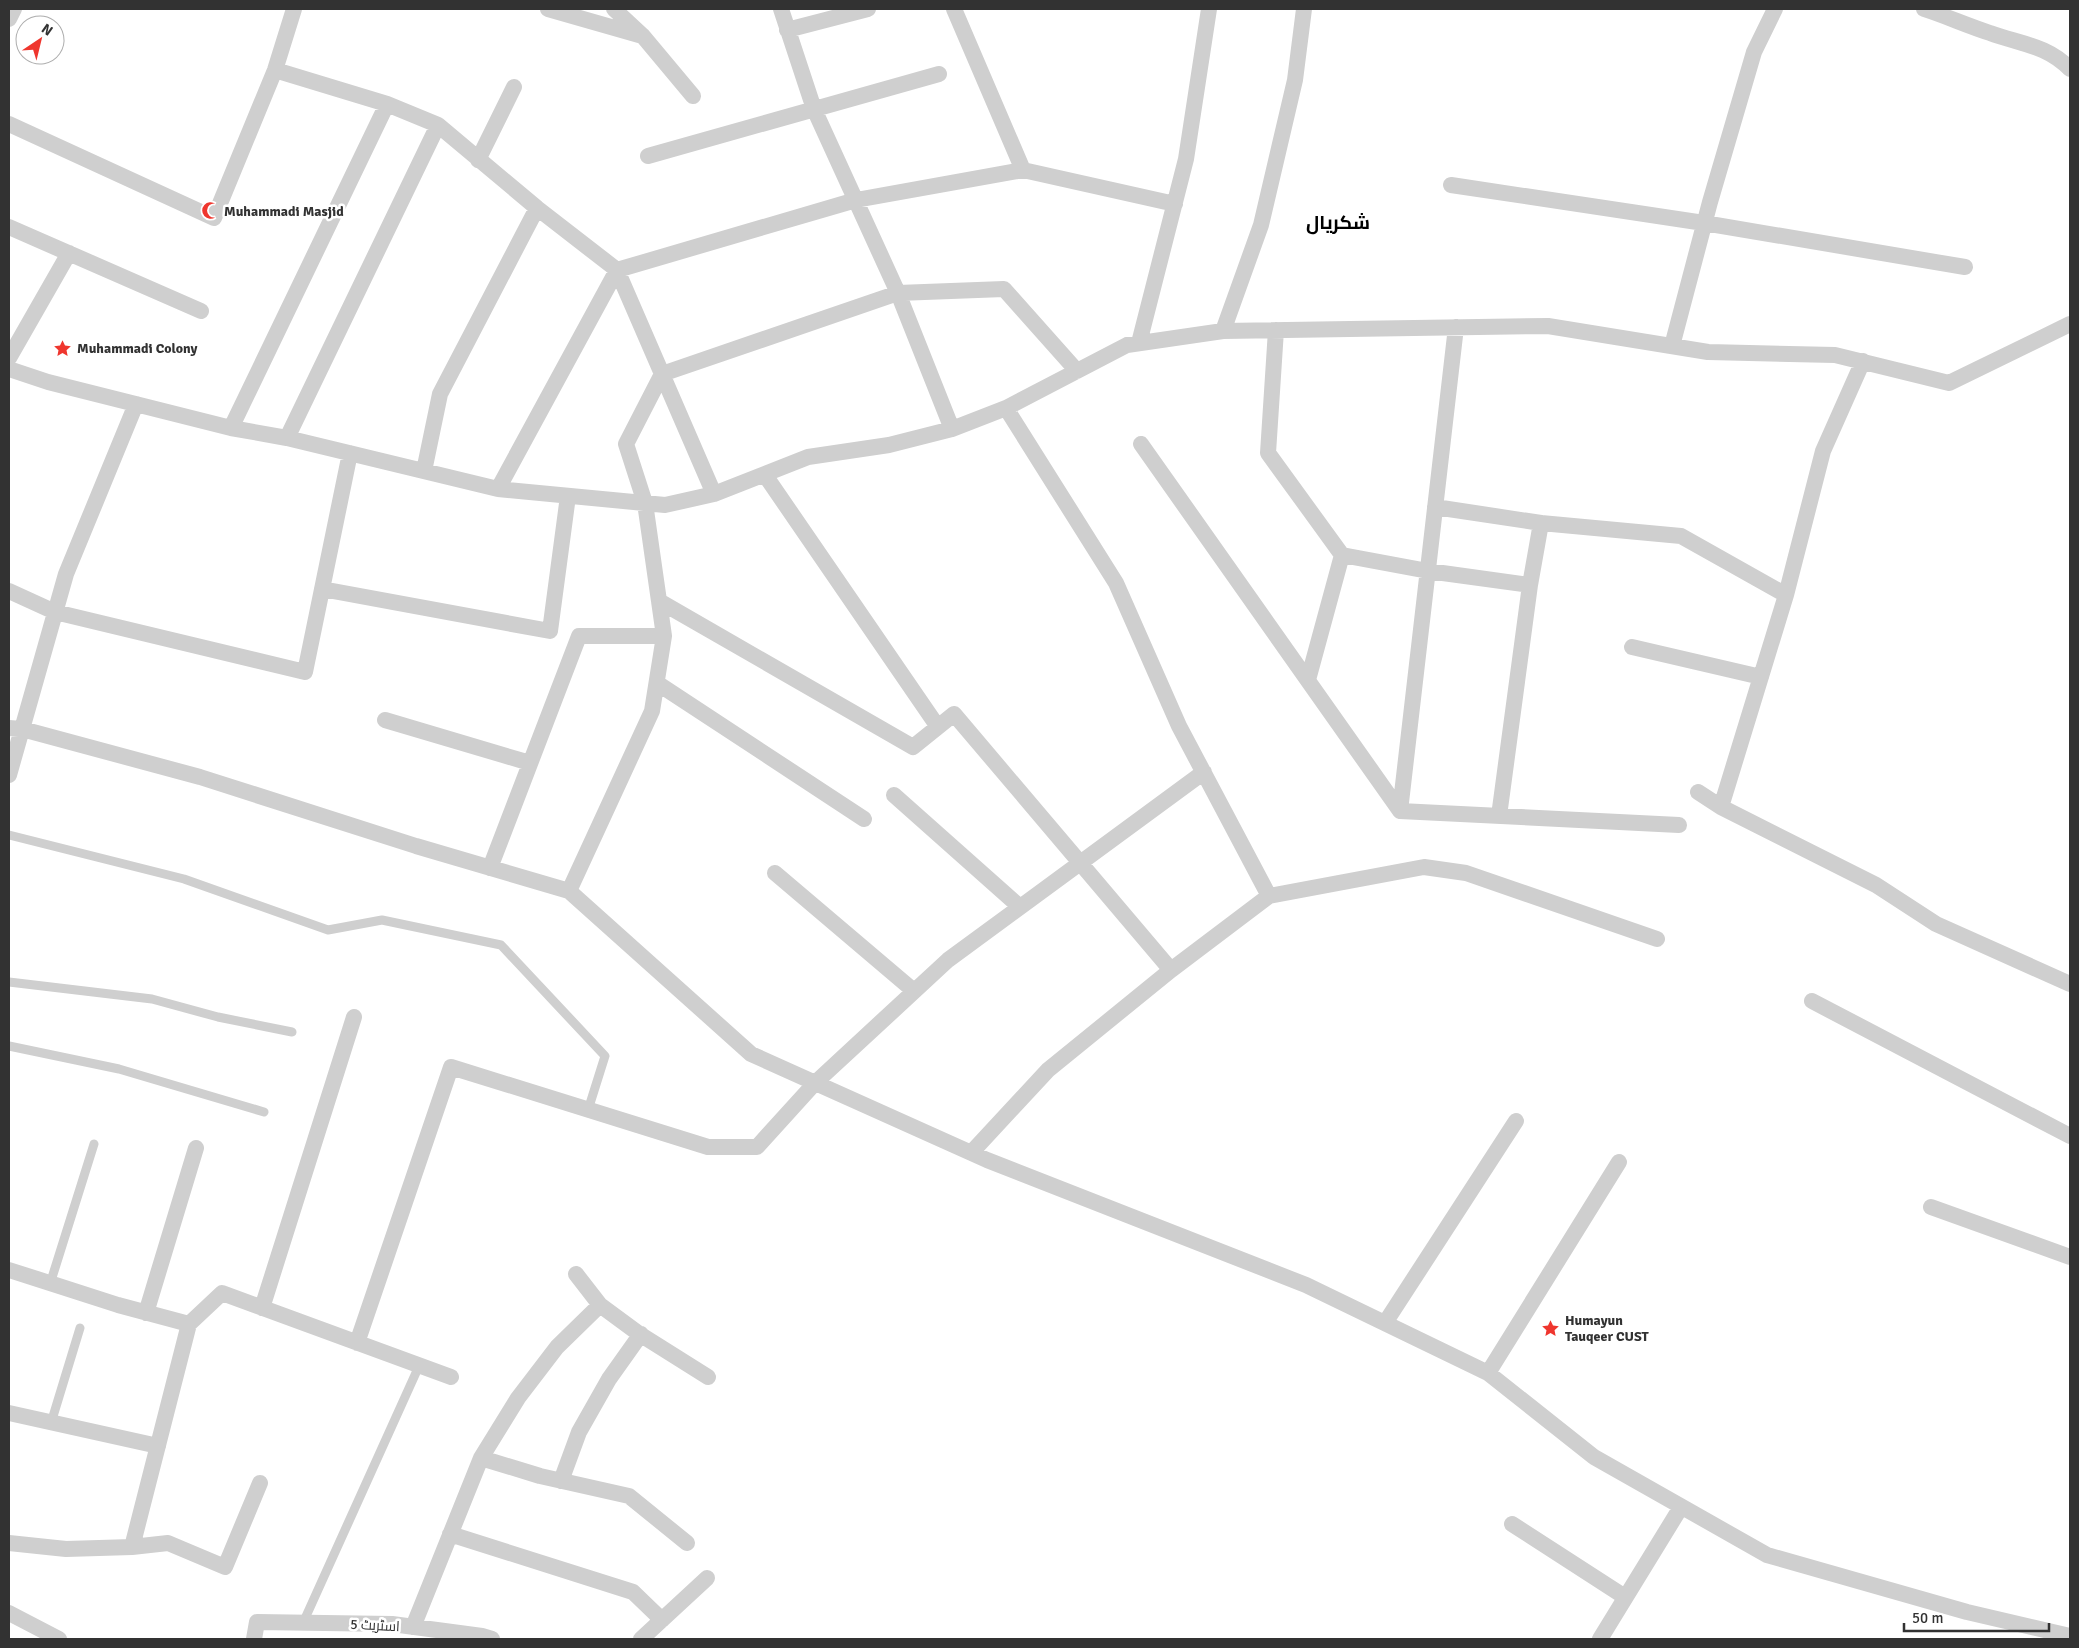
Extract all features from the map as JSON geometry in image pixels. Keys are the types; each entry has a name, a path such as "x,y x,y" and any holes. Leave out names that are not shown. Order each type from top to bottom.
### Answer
{"street":[{"path":"9,19 14,9"},
{"path":"9,124 214,218 275,70 294,9"},
{"path":"548,9 642,35"},
{"path":"614,9 642,35 693,96"},
{"path":"781,9 814,109 898,293 952,428"},
{"path":"787,30 868,9"},
{"path":"954,9 1023,170"},
{"path":"1140,344 1186,159 1209,9"},
{"path":"1223,330 1261,225 1295,80 1304,9"},
{"path":"1672,346 1704,223 1754,52 1775,9"},
{"path":"1924,9 2014,42 2047,51 2061,60 2070,69"},
{"path":"275,70 387,104 438,125 537,208 617,270 714,494"},
{"path":"648,156 939,74"},
{"path":"478,160 514,86"},
{"path":"231,428 387,104"},
{"path":"287,438 438,125"},
{"path":"498,489 617,270 856,200 1023,170 1174,204"},
{"path":"1452,185 1704,223 1965,267"},
{"path":"424,471 440,394 537,208"},
{"path":"9,227 201,311"},
{"path":"9,358 69,253"},
{"path":"569,891 652,710 657,683 664,636 645,503 626,444 662,374 898,293 1004,289 1077,371"},
{"path":"9,369 48,382 231,428 287,438 498,489 665,505 714,494 808,457 889,445 952,428 1006,408 1126,345 1223,330 1548,326 1708,352 1836,354 1948,383 2070,324"},
{"path":"1400,811 1456,327"},
{"path":"1276,330 1268,453 1342,555 1428,571 1530,584"},
{"path":"1721,807 1786,595 1823,451 1863,361"},
{"path":"9,776 16,728 66,574 136,404"},
{"path":"1006,408 1116,583 1179,726 1269,896"},
{"path":"1141,444 1400,811"},
{"path":"9,591 55,612 305,672 350,453"},
{"path":"765,475 938,727"},
{"path":"322,589 550,631 568,496"},
{"path":"1436,508 1541,523 1681,536 1786,595"},
{"path":"1499,816 1530,584 1541,523"},
{"path":"1308,680 1342,555"},
{"path":"659,601 913,747 954,714 1171,970"},
{"path":"490,868 579,636 664,636"},
{"path":"1632,647 1761,677"},
{"path":"657,683 864,819"},
{"path":"385,720 530,764"},
{"path":"16,728 200,777 569,891 752,1054 971,1153 1306,1285 1488,1372 1594,1458 1766,1555 1966,1612 2070,1636"},
{"path":"356,1343 452,1067 708,1147 757,1147 815,1083 948,960 1204,772"},
{"path":"1698,792 1721,807 1876,886 1936,924 2070,984"},
{"path":"894,795 1020,907"},
{"path":"1400,811 1678,825"},
{"path":"971,1153 1048,1070 1171,970 1269,896 1424,867 1466,873 1657,939"},
{"path":"775,873 914,991"},
{"path":"1812,1001 2070,1136"},
{"path":"262,1308 354,1017"},
{"path":"1385,1323 1516,1121"},
{"path":"146,1313 196,1148"},
{"path":"1488,1372 1619,1162"},
{"path":"1931,1207 2070,1257"},
{"path":"9,1270 146,1313 189,1324"},
{"path":"576,1274 600,1305 708,1377"},
{"path":"132,1547 189,1324 222,1294 451,1377"},
{"path":"413,1627 481,1458 518,1398 557,1347 600,1305"},
{"path":"561,1481 579,1432 609,1379 641,1334"},
{"path":"9,1413 158,1446"},
{"path":"481,1458 561,1481 629,1496 687,1543"},
{"path":"9,1542 66,1549 132,1547 168,1543 226,1567 260,1483"},
{"path":"1600,1639 1681,1507"},
{"path":"1512,1524 1625,1597"},
{"path":"450,1534 633,1592 662,1620"},
{"path":"640,1639 707,1578"},
{"path":"9,1613 58,1639"},
{"name":"اسٹریٹ 5","path":"254,1639 256,1622 392,1624 492,1639"}],"lane":[{"path":"9,835 184,879 328,930 382,920 502,945 605,1056 588,1110"},
{"path":"9,982 152,999 218,1017 292,1032"},
{"path":"9,1046 119,1069 264,1112"},
{"path":"50,1284 94,1144"},
{"path":"52,1423 80,1328"},
{"path":"303,1622 420,1366"}],"place":[{"name":"Muhammadi Masjid","path":"210,211"},
{"name":"Muhammadi Colony","path":"63,348"},
{"name":"Humayun Tauqeer CUST","path":"1551,1328"}],"district":[{"name":"شکریال","path":"1338,222"}]}
